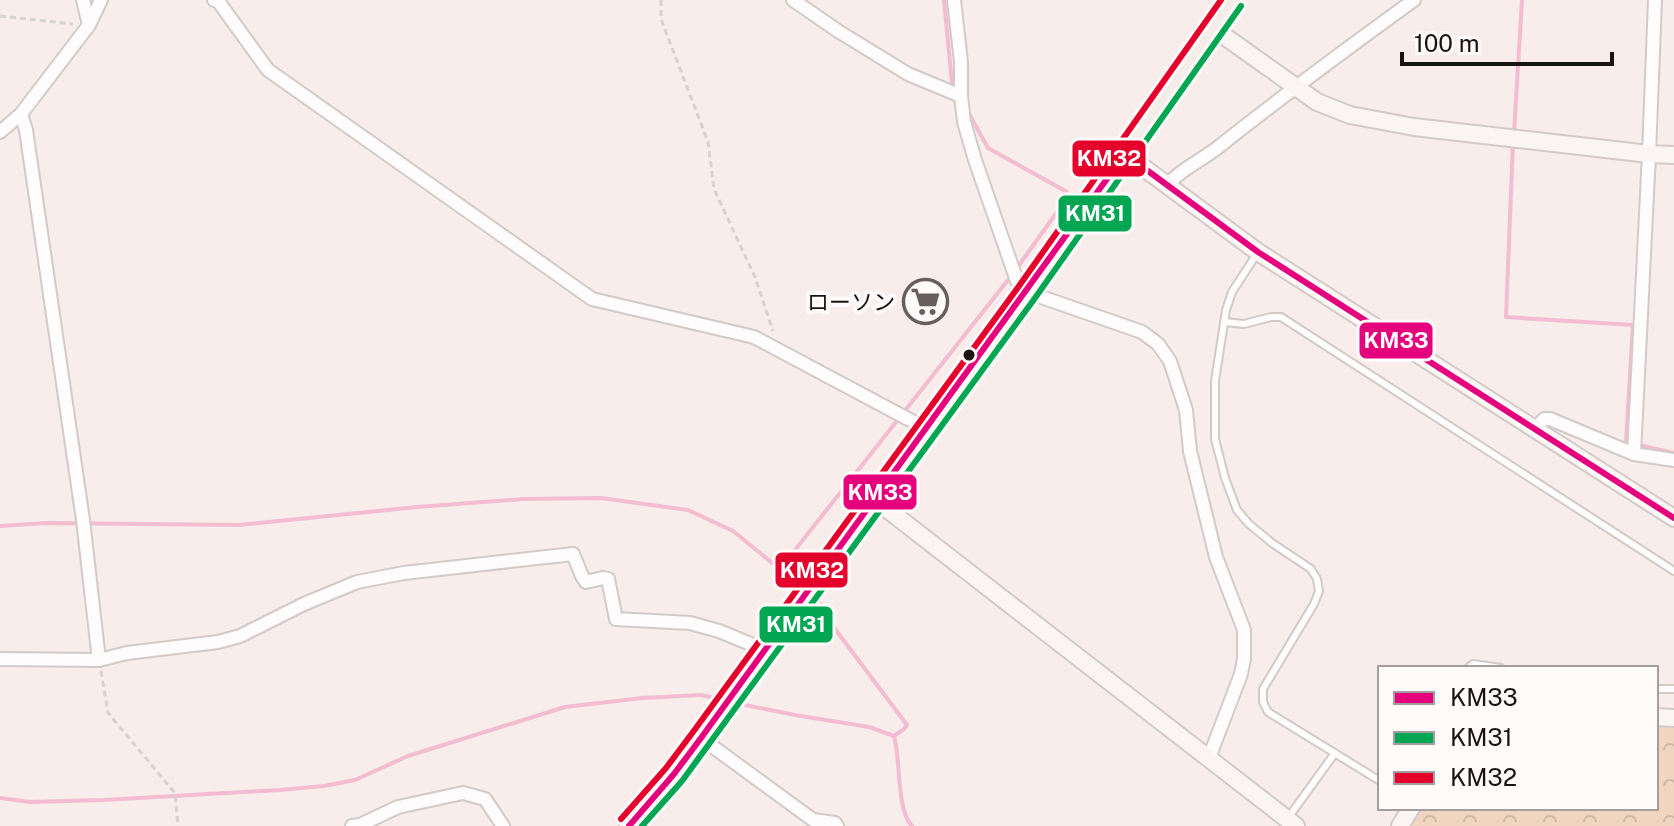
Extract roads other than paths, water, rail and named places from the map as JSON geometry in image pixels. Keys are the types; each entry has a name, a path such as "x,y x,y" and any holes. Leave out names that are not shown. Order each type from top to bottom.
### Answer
{"main road":[{"path":"629,826 674,774 734,693 874,499 917,424 1027,292 1233,0"}],"street":[{"path":"83,0 89,25"},
{"path":"0,132 21,114 89,25 101,0"},
{"path":"214,0 218,1 268,70 592,299 754,337 917,424"},
{"path":"793,0 897,68 961,96"},
{"path":"954,0 964,122 1017,281 1027,292 1142,332 1158,344 1170,361 1186,410 1190,451 1216,557 1244,630 1241,674 1209,758"},
{"path":"1167,185 1177,173 1219,147 1414,0"},
{"path":"1634,454 1655,0"},
{"path":"1213,28 1317,102 1350,115 1414,127 1674,155"},
{"path":"21,114 83,520 99,660"},
{"path":"1125,154 1258,252 1674,518"},
{"path":"1535,429 1544,419 1550,419 1634,454 1674,460"},
{"path":"874,499 1292,823"},
{"path":"0,659 99,660 127,653 218,642 240,636 357,582 404,573 573,554 586,582 608,579 616,619 690,623 765,650"},
{"path":"701,738 813,820 835,823 837,826"},
{"path":"352,826 398,807 463,793 485,799 503,826"}],"lane":[{"path":"1258,252 1232,292 1224,322 1215,381 1215,439 1237,510 1272,543 1311,569 1319,591 1263,689 1263,702 1268,712 1378,780"},
{"path":"1224,322 1244,324 1281,317 1674,571"},
{"path":"1292,823 1335,753"}],"waterway":[{"path":"944,0 952,83 956,90"},
{"path":"1514,133 1522,0"},
{"path":"968,112 988,148 1067,192 1062,205 1017,268"},
{"path":"1513,142 1506,317 1633,325 1626,442 1674,453"},
{"path":"780,569 1012,275"},
{"path":"0,526 47,523 239,525 523,499 601,498 688,510 733,531 803,588"},
{"path":"813,596 907,725 894,736"},
{"path":"0,798 30,802 104,800 324,786 355,780 408,756 565,707 701,695 723,700"},
{"path":"735,703 869,727 894,736"},
{"path":"894,736 903,808 912,826"}],"place":[{"name":"ローソン","path":"926,302"}]}
